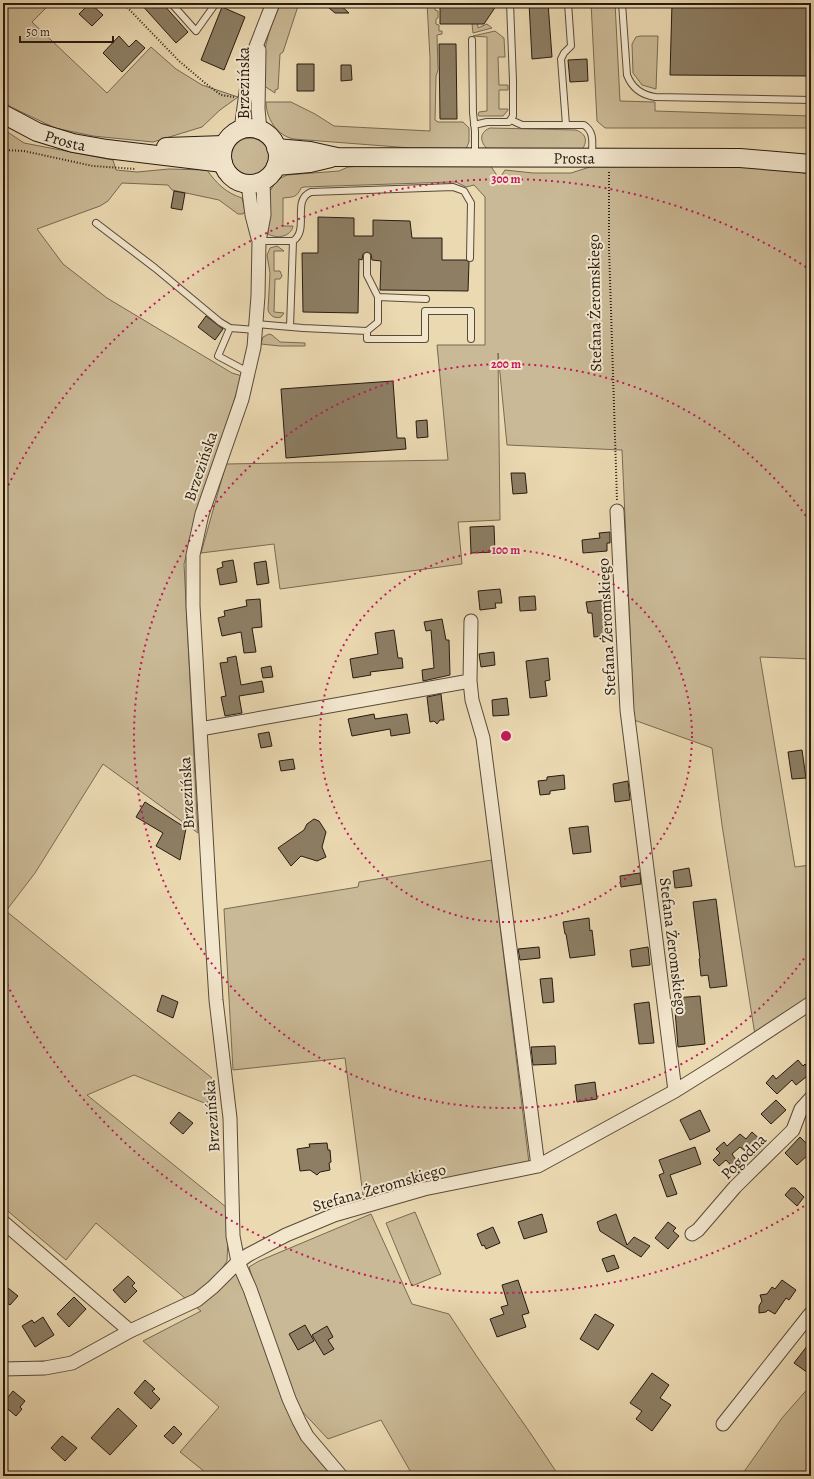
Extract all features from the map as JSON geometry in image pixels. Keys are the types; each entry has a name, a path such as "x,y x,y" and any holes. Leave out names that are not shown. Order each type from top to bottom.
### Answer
{"main road":[{"name":"Prosta","path":"3,114 25,127 59,140 94,147 223,163"},
{"path":"250,128 260,130 270,137 276,148 278,157 276,166 269,176 255,182 239,182 230,176 223,163 222,156 224,145 231,135 241,130 250,128"},
{"name":"Prosta","path":"131,151 152,148 224,145"},
{"name":"Prosta","path":"276,148 310,157 754,159 811,164"},
{"name":"Prosta","path":"276,166 310,157"}],"street":[{"name":"Brzezińska","path":"241,130 246,94 260,36 273,3"},
{"name":"Brzezińska","path":"246,94 260,130"},
{"name":"Brzezińska","path":"255,182 252,215 259,241 258,296 254,347 242,399 202,514 193,555 193,606 216,993 230,1118 233,1236 238,1262 250,1289 289,1399 299,1421 307,1436 340,1476"},
{"name":"Stefana Żeromskiego","path":"617,511 627,710 675,1091"},
{"path":"471,621 470,681 472,700 484,738 538,1166"},
{"path":"200,729 470,681"},
{"name":"Stefana Żeromskiego","path":"3,1369 45,1368 72,1362 130,1331 196,1300 213,1287 238,1262 248,1255 286,1235 334,1215 424,1189 538,1166 675,1091 811,1004"},
{"name":"Pogodna","path":"692,1234 698,1230 735,1187 793,1130 801,1109 811,1098"},
{"path":"3,1222 130,1331"},
{"path":"723,1424 811,1313"}],"lane":[{"path":"172,3 196,31 216,3"},
{"path":"510,3 514,81 513,116 511,120"},
{"path":"566,125 561,59 564,52 571,46 568,3"},
{"path":"622,3 627,75 633,85 641,92 655,96 811,100"},
{"path":"472,40 472,113 475,158"},
{"path":"474,125 487,122 509,122 511,120 522,125 580,124 589,129 601,158"},
{"path":"259,241 293,242 297,239 302,226 302,201 306,194 311,192 453,187 464,191 471,203 470,258"},
{"path":"96,223 155,268 215,318 230,328 290,327 367,331 378,322 378,297 367,275 367,256"},
{"path":"290,327 293,242"},
{"path":"378,297 426,299"},
{"path":"367,331 367,339 425,339 425,311 471,311 471,339"},
{"path":"230,328 218,356 248,372"}],"path":[{"path":"123,3 179,62 205,84 220,95 246,94"},
{"path":"3,150 24,151 93,166 143,169"},
{"name":"Stefana Żeromskiego","path":"601,158 610,264 617,511"}],"shaded area":[{"path":"3,3 51,3 32,22 107,93 151,47 176,69 202,85 238,97 220,110 202,127 153,142 93,136 55,128 11,107 3,101"},
{"path":"281,3 299,3 283,52 280,54 278,89 275,90 275,93 261,84 266,42 272,23"},
{"path":"427,3 476,3 478,28 487,24 492,28 473,33 470,5 435,4 435,10 438,11 436,24 439,25 439,31 442,31 442,34 437,35 438,70 436,76 435,120 438,122 463,122 469,128 469,142 466,149 411,148 294,139 282,134 270,120 266,102 291,102 315,114 334,126 430,131 430,58"},
{"path":"591,3 615,3 620,101 655,102 655,111 811,116 811,128 605,128 597,121"},
{"path":"495,31 504,38 505,57 498,57 499,85 508,85 508,90 499,90 499,109 508,110 503,116 479,116 479,112 487,111 487,37 473,36"},
{"path":"658,36 656,89 642,85 633,73 632,44 636,37"},
{"path":"490,128 576,130 584,136 585,144 581,151 490,151 484,146 482,136 486,130"},
{"path":"3,129 24,143 113,160 116,170 137,172 169,169 207,170 222,187 242,198 245,211 243,214 238,214 219,200 172,190 168,185 122,183 108,201 100,206 37,229 63,264 107,298 232,373 242,376 198,512 184,564 198,833 103,764 35,873 6,911 212,1078 207,1104 134,1075 87,1095 226,1207 228,1239 227,1261 215,1279 186,1299 96,1223 66,1260 3,1207"},
{"path":"246,138 254,138 264,143 268,150 268,164 264,171 254,176 246,176 236,171 234,168 231,161 231,153 236,143 239,141"},
{"path":"393,164 490,165 496,174 497,182 505,170 533,173 571,173 593,166 757,166 811,174 811,659 760,657 795,867 811,865 811,1003 755,1035 722,825 712,748 634,720 622,450 507,445 498,353 500,520 458,522 462,564 280,589 274,544 201,553 226,464 448,460 437,345 485,345 485,197 474,185 466,187 456,182 304,187 301,188 298,194 283,198 283,226 293,226 290,233 279,237 268,234 270,191 277,180 287,175 339,171 348,167"},
{"path":"277,246 284,251 274,251 274,271 280,271 282,276 280,279 275,279 274,312 284,313 281,317 277,318 271,315 268,310 270,273 267,255 270,248"},
{"path":"269,334 280,342 305,343 305,346 261,344 263,337"},
{"path":"492,860 529,1163 363,1195 345,1058 233,1070 224,909 358,887 359,882"},
{"path":"415,1212 441,1274 412,1286 386,1223"},
{"path":"371,1214 412,1304 449,1314 559,1476 413,1476 381,1420 328,1439 298,1407 259,1300 249,1267 259,1261"},
{"path":"237,1273 294,1423 308,1448 332,1476 210,1476 180,1452 219,1407 143,1341 201,1311 196,1307"},
{"path":"811,1385 811,1476 741,1476 782,1418"}],"building":[{"path":"90,3 103,15 92,26 79,14"},
{"path":"140,3 162,3 188,32 176,43"},
{"path":"323,3 338,3 349,13 335,13"},
{"path":"476,3 498,3 484,24 440,24 440,5 477,4"},
{"path":"529,3 548,3 552,57 532,59"},
{"path":"672,3 811,3 811,76 670,75"},
{"path":"222,7 245,17 224,70 201,60"},
{"path":"119,36 129,47 136,40 145,48 122,72 103,53"},
{"path":"439,44 456,44 457,119 440,119"},
{"path":"587,59 588,81 570,82 568,60"},
{"path":"297,64 314,64 314,91 297,91"},
{"path":"341,65 351,65 352,80 341,81"},
{"path":"174,191 185,193 182,210 171,208"},
{"path":"318,217 354,218 354,236 373,236 373,220 410,221 412,238 442,238 442,260 466,260 469,262 468,291 380,290 381,261 372,260 371,254 367,252 363,254 362,260 359,259 358,313 303,312 302,253 318,253"},
{"path":"206,316 223,329 215,340 198,327"},
{"path":"393,381 397,438 405,438 406,449 286,458 281,389"},
{"path":"427,420 428,437 417,438 416,421"},
{"path":"511,473 525,473 527,493 513,494"},
{"path":"494,526 495,552 471,553 470,527"},
{"path":"610,532 610,543 607,543 607,551 583,553 582,540 600,538 599,533"},
{"path":"233,560 237,582 220,585 217,569 223,567 222,562"},
{"path":"266,561 269,583 257,585 254,563"},
{"path":"500,589 502,603 495,603 496,608 480,610 478,591"},
{"path":"535,596 536,610 520,611 519,597"},
{"path":"260,599 262,627 252,628 256,652 244,653 241,632 222,636 218,618 225,616 224,611 247,606 246,600"},
{"path":"603,600 605,619 610,618 612,635 594,637 592,613 588,613 586,602"},
{"path":"442,619 446,640 449,640 450,675 423,681 422,670 434,668 431,630 426,631 424,622"},
{"path":"394,630 398,658 402,658 403,668 370,672 371,675 353,678 350,659 378,654 375,633"},
{"path":"494,652 495,665 481,667 479,654"},
{"path":"236,656 241,685 262,681 264,692 239,696 242,713 225,716 221,697 226,696 220,663 228,662 227,658"},
{"path":"548,658 550,680 545,681 547,696 530,698 526,661"},
{"path":"271,666 273,677 263,678 261,668"},
{"path":"441,694 444,720 440,720 437,724 434,721 430,722 427,697"},
{"path":"507,698 509,715 493,716 492,700"},
{"path":"374,714 375,719 407,714 410,733 391,736 390,729 352,736 348,719"},
{"path":"269,732 272,746 261,748 258,734"},
{"path":"802,750 806,778 792,779 788,752"},
{"path":"293,759 295,769 281,771 279,761"},
{"path":"564,775 565,789 550,791 550,794 540,795 538,781 547,780 547,777"},
{"path":"628,781 630,800 615,802 613,784"},
{"path":"145,802 186,828 180,860 156,846 163,833 136,817"},
{"path":"314,819 319,821 326,832 322,847 326,857 317,861 301,856 291,866 278,848 304,830 307,824"},
{"path":"588,826 591,852 573,854 569,828"},
{"path":"689,868 692,886 675,888 673,871"},
{"path":"640,873 641,884 621,887 620,876"},
{"path":"716,899 727,986 710,988 708,975 701,976 693,902"},
{"path":"589,918 595,955 570,958 563,922"},
{"path":"539,947 540,958 520,960 518,949"},
{"path":"648,947 650,965 632,967 630,950"},
{"path":"552,978 554,1002 543,1003 540,979"},
{"path":"162,995 178,1002 173,1018 157,1011"},
{"path":"700,996 705,1044 678,1047 674,998"},
{"path":"649,1002 654,1043 639,1044 634,1004"},
{"path":"555,1046 556,1064 533,1065 531,1047"},
{"path":"798,1060 803,1066 805,1064 811,1073 796,1085 792,1080 777,1094 766,1083 773,1075 776,1079"},
{"path":"595,1082 597,1099 577,1102 575,1085"},
{"path":"776,1100 786,1110 771,1124 761,1114"},
{"path":"700,1110 710,1131 690,1140 680,1120"},
{"path":"179,1112 193,1123 183,1134 170,1123"},
{"path":"752,1132 765,1144 753,1157 740,1147 732,1154 742,1169 738,1173 726,1160 719,1166 713,1160 720,1153 716,1149 724,1142 727,1146 740,1134 746,1139"},
{"path":"800,1137 811,1148 811,1152 797,1165 785,1153"},
{"path":"327,1143 328,1150 330,1150 330,1170 320,1172 317,1175 310,1170 300,1171 297,1149 310,1147 309,1144"},
{"path":"695,1147 701,1164 670,1175 677,1194 667,1197 659,1175 664,1173 659,1160"},
{"path":"791,1188 795,1188 804,1197 797,1206 785,1195"},
{"path":"542,1214 547,1232 524,1239 518,1222"},
{"path":"616,1214 627,1245 634,1237 650,1246 641,1257 600,1231 597,1222"},
{"path":"668,1222 676,1228 673,1231 679,1236 668,1249 655,1238"},
{"path":"493,1227 500,1243 486,1249 484,1245 482,1246 477,1234"},
{"path":"614,1255 619,1268 607,1272 602,1259"},
{"path":"128,1276 135,1283 132,1286 137,1291 125,1303 113,1290"},
{"path":"518,1280 529,1313 522,1315 526,1327 497,1337 490,1319 504,1314 501,1307 508,1305 502,1285"},
{"path":"782,1280 796,1290 789,1300 786,1298 775,1314 768,1310 766,1312 759,1313 759,1306 762,1301 760,1295 767,1294 772,1287 775,1289"},
{"path":"8,1288 18,1296 10,1305 3,1300 3,1294"},
{"path":"74,1297 86,1309 69,1327 57,1314"},
{"path":"595,1314 614,1325 598,1350 580,1339"},
{"path":"43,1317 54,1335 35,1347 22,1326 32,1320 34,1323"},
{"path":"305,1325 314,1341 298,1350 289,1334"},
{"path":"327,1326 333,1337 328,1340 334,1349 324,1355 312,1335"},
{"path":"811,1341 811,1375 794,1363"},
{"path":"652,1373 669,1385 660,1398 671,1405 652,1431 636,1419 642,1411 630,1403"},
{"path":"145,1380 155,1389 152,1391 160,1399 151,1409 134,1393"},
{"path":"13,1391 25,1401 20,1407 22,1409 16,1416 3,1405"},
{"path":"118,1408 137,1426 110,1455 91,1438"},
{"path":"174,1426 182,1434 173,1444 164,1436"},
{"path":"62,1436 77,1448 65,1461 51,1448"}]}
